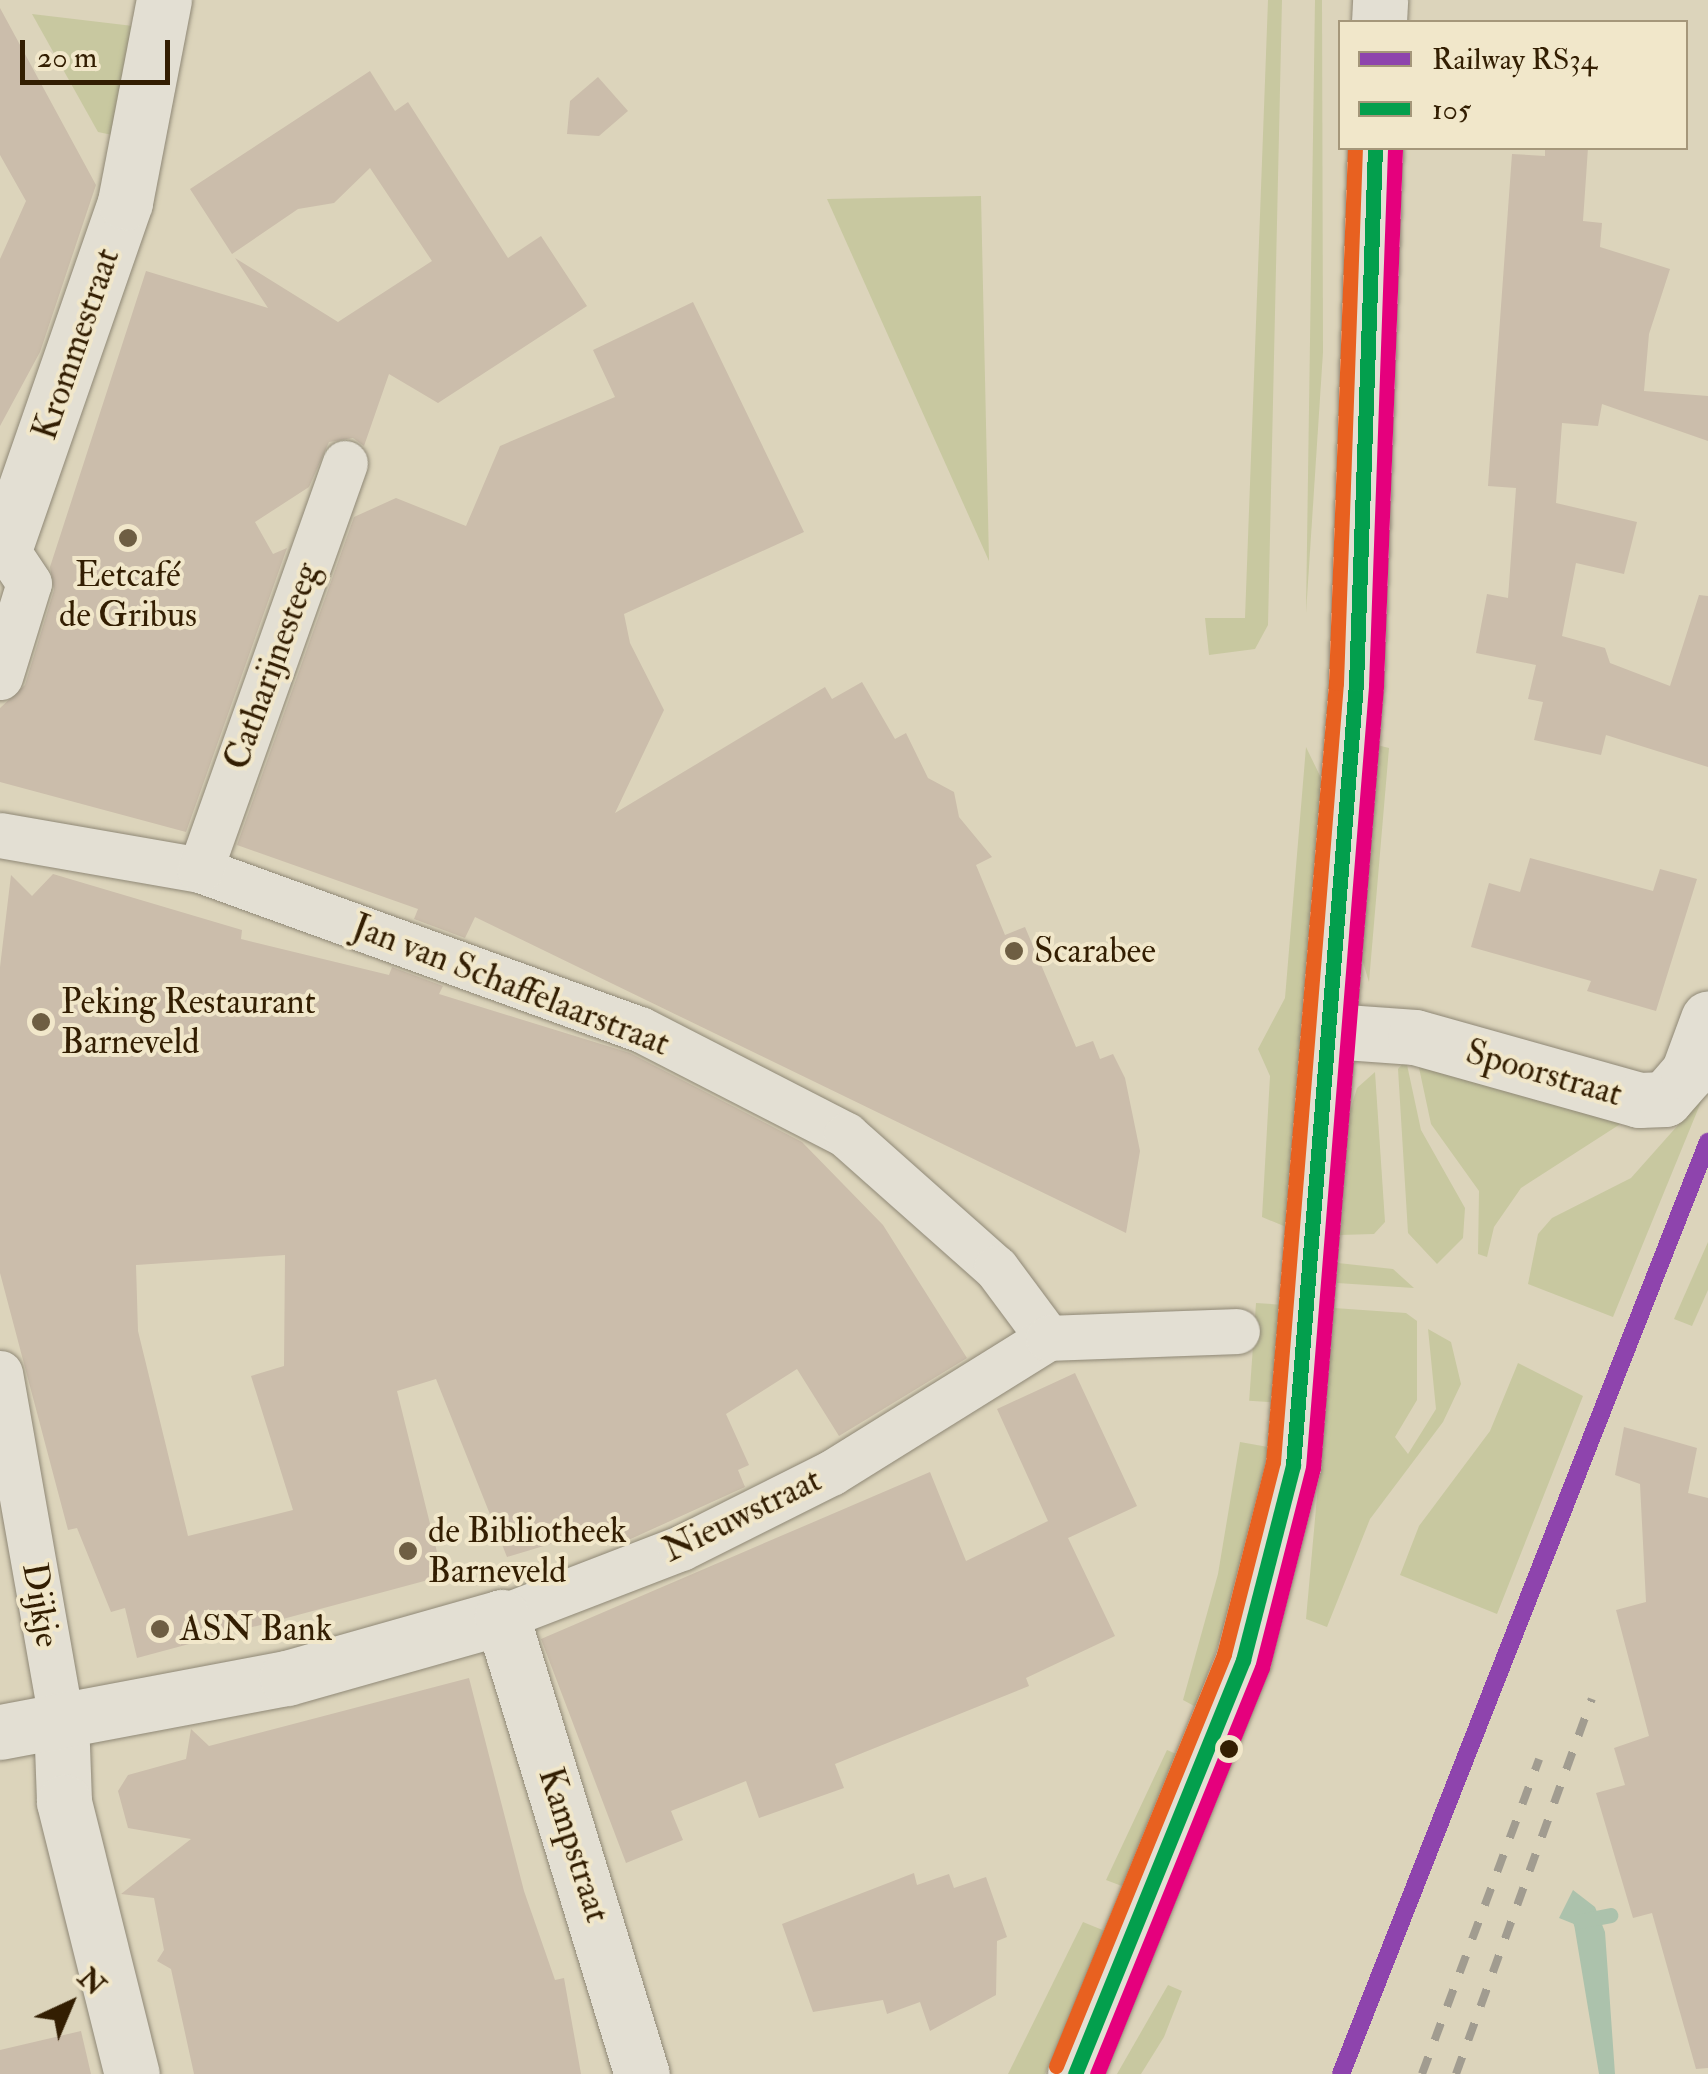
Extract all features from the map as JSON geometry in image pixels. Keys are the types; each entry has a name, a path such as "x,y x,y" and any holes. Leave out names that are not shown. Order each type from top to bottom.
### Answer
{"street":[{"name":"Krommestraat","path":"0,677 29,583 5,547 126,202 164,0"},
{"path":"1074,2074 1212,1739 1278,1546 1302,1406 1356,684 1375,150"},
{"name":"Catharijnesteeg","path":"200,870 345,463"},
{"name":"Jan van Schaffelaarstraat","path":"0,835 200,870 640,1028 846,1134 996,1268 1048,1338"},
{"name":"Spoorstraat","path":"1331,1031 1414,1037 1639,1100 1665,1100 1688,1072 1708,1019"},
{"path":"1048,1338 1237,1332"},
{"name":"Nieuwstraat","path":"0,1732 287,1678 502,1617 681,1548 831,1472 1048,1338"},
{"name":"Dijkje","path":"0,1373 61,1719"},
{"name":"Kampstraat","path":"502,1617 642,2074"},
{"path":"61,1719 64,1802 132,2074"}],"shaded area":[{"path":"1268,0 1282,0 1268,625 1255,649 1209,655 1205,618 1245,618"},
{"path":"1315,0 1322,0 1323,352 1306,613"},
{"path":"32,14 133,26 117,136 98,132"},
{"path":"981,196 989,561 827,199"},
{"path":"1377,745 1389,748 1369,982 1361,956"},
{"path":"1306,747 1322,780 1291,1229 1262,1217 1270,1076 1258,1049 1285,998"},
{"path":"1406,1060 1421,1130 1465,1208 1463,1238 1437,1264 1408,1233 1398,1069"},
{"path":"1418,1063 1625,1121 1521,1188 1494,1227 1487,1257 1478,1254 1479,1191 1431,1124"},
{"path":"1375,1072 1385,1222 1374,1234 1340,1235 1350,1111 1357,1088"},
{"path":"1703,1097 1613,1317 1528,1284 1538,1234 1552,1218 1631,1178"},
{"path":"1708,1242 1708,1290 1692,1326 1674,1319"},
{"path":"1338,1263 1393,1269 1414,1288 1337,1283"},
{"path":"1256,1303 1288,1305 1281,1403 1249,1401"},
{"path":"1334,1308 1406,1313 1417,1321 1417,1400 1395,1437 1408,1454 1436,1409 1428,1329 1451,1342 1461,1384 1443,1422 1370,1519 1327,1627 1306,1619"},
{"path":"1518,1363 1583,1396 1497,1614 1400,1575 1419,1526 1490,1431"},
{"path":"1240,1442 1268,1447 1254,1540 1196,1707 1183,1700 1218,1574"},
{"path":"1167,1750 1181,1756 1127,1888 1106,1880"},
{"path":"1573,1890 1595,1907 1605,1932 1615,2074 1599,2074 1574,1924 1559,1918"},
{"path":"1083,1922 1105,1931 1045,2074 1008,2074"},
{"path":"1168,1985 1182,1991 1164,2037 1141,2074 1117,2074"}],"building":[{"path":"0,8 96,185 40,352 0,426 0,259 26,201 0,155"},
{"path":"370,71 395,111 408,102 508,258 541,236 587,306 438,403 389,374 364,446 353,438 329,442 309,487 255,522 273,554 287,548 186,832 0,782 0,708 25,685 54,590 50,567 146,271 268,308 235,258 338,322 432,261 370,168 334,203 298,209 232,254 190,189"},
{"path":"598,77 628,111 599,136 567,134 570,101"},
{"path":"1545,150 1588,150 1583,221 1602,223 1600,247 1670,269 1649,334 1644,391 1708,396 1708,441 1602,404 1598,426 1562,423 1556,503 1637,522 1624,574 1576,563 1562,636 1605,648 1610,663 1670,686 1699,595 1708,596 1708,767 1606,735 1601,755 1534,740 1543,702 1528,699 1536,665 1476,653 1487,594 1508,598 1516,488 1488,486 1512,154 1545,156"},
{"path":"693,302 804,532 624,614 630,643 664,710 615,813 825,687 832,699 862,682 895,739 906,733 928,778 954,792 959,817 992,857 976,865 1005,935 1025,927 1076,1047 1093,1041 1100,1059 1113,1054 1125,1078 1140,1151 1126,1233 475,917 465,938 414,919 418,909 237,845 354,517 396,498 466,526 500,446 615,397 593,350"},
{"path":"1530,858 1653,891 1660,869 1697,879 1656,1011 1587,991 1591,981 1471,947 1489,883 1520,892"},
{"path":"53,874 242,930 241,939 389,975 392,967 443,986 439,994 630,1053 802,1142 883,1225 967,1358 839,1436 797,1369 726,1414 749,1465 738,1470 745,1487 624,1542 617,1524 507,1557 436,1379 397,1391 443,1576 137,1658 125,1608 111,1612 77,1528 68,1530 0,1273 0,967 11,875 32,896","holes":["285,1255 284,1366 251,1376 293,1510 188,1536 138,1331 136,1265"]},
{"path":"1075,1373 1137,1506 1068,1538 1115,1636 1026,1678 1029,1686 835,1764 844,1788 759,1818 746,1781 671,1811 683,1840 626,1863 541,1639 930,1472 966,1561 1048,1521 997,1409"},
{"path":"1624,1427 1697,1448 1688,1493 1708,1498 1708,2068 1696,2069 1652,1913 1633,1918 1596,1793 1625,1785 1614,1748 1649,1736 1616,1610 1646,1602 1640,1484 1615,1475"},
{"path":"469,1678 524,1891 555,1980 564,1978 581,2074 194,2074 171,1969 157,1961 164,1950 154,1898 121,1894 191,1839 128,1828 118,1791 128,1775 186,1759 191,1729 209,1746"},
{"path":"914,1873 917,1885 949,1874 954,1888 986,1877 1007,1937 997,1941 996,1995 930,2031 920,2002 887,2014 883,2000 813,2012 782,1924"},
{"path":"81,2031 91,2074 0,2074 0,2050"}],"waterway":[{"path":"1580,1921 1610,1915"}],"railway":[{"path":"1456,2074 1592,1699"},
{"path":"1422,2074 1539,1759"}],"rail line":[{"name":"RS34","path":"1341,2074 1708,1142"}],"transit line":[{"path":"1056,2066 1224,1654 1273,1462 1336,683 1355,150"},
{"name":"105","path":"1075,2074 1243,1660 1293,1465 1356,684 1375,150"},
{"path":"1097,2074 1262,1668 1313,1468 1376,686 1395,150"}],"place":[{"name":"Eetcafé de Gribus","path":"128,538"},
{"name":"Scarabee","path":"1014,951"},
{"name":"Peking Restaurant Barneveld","path":"41,1022"},
{"name":"de Bibliotheek Barneveld","path":"408,1551"},
{"name":"ASN Bank","path":"160,1629"}]}
